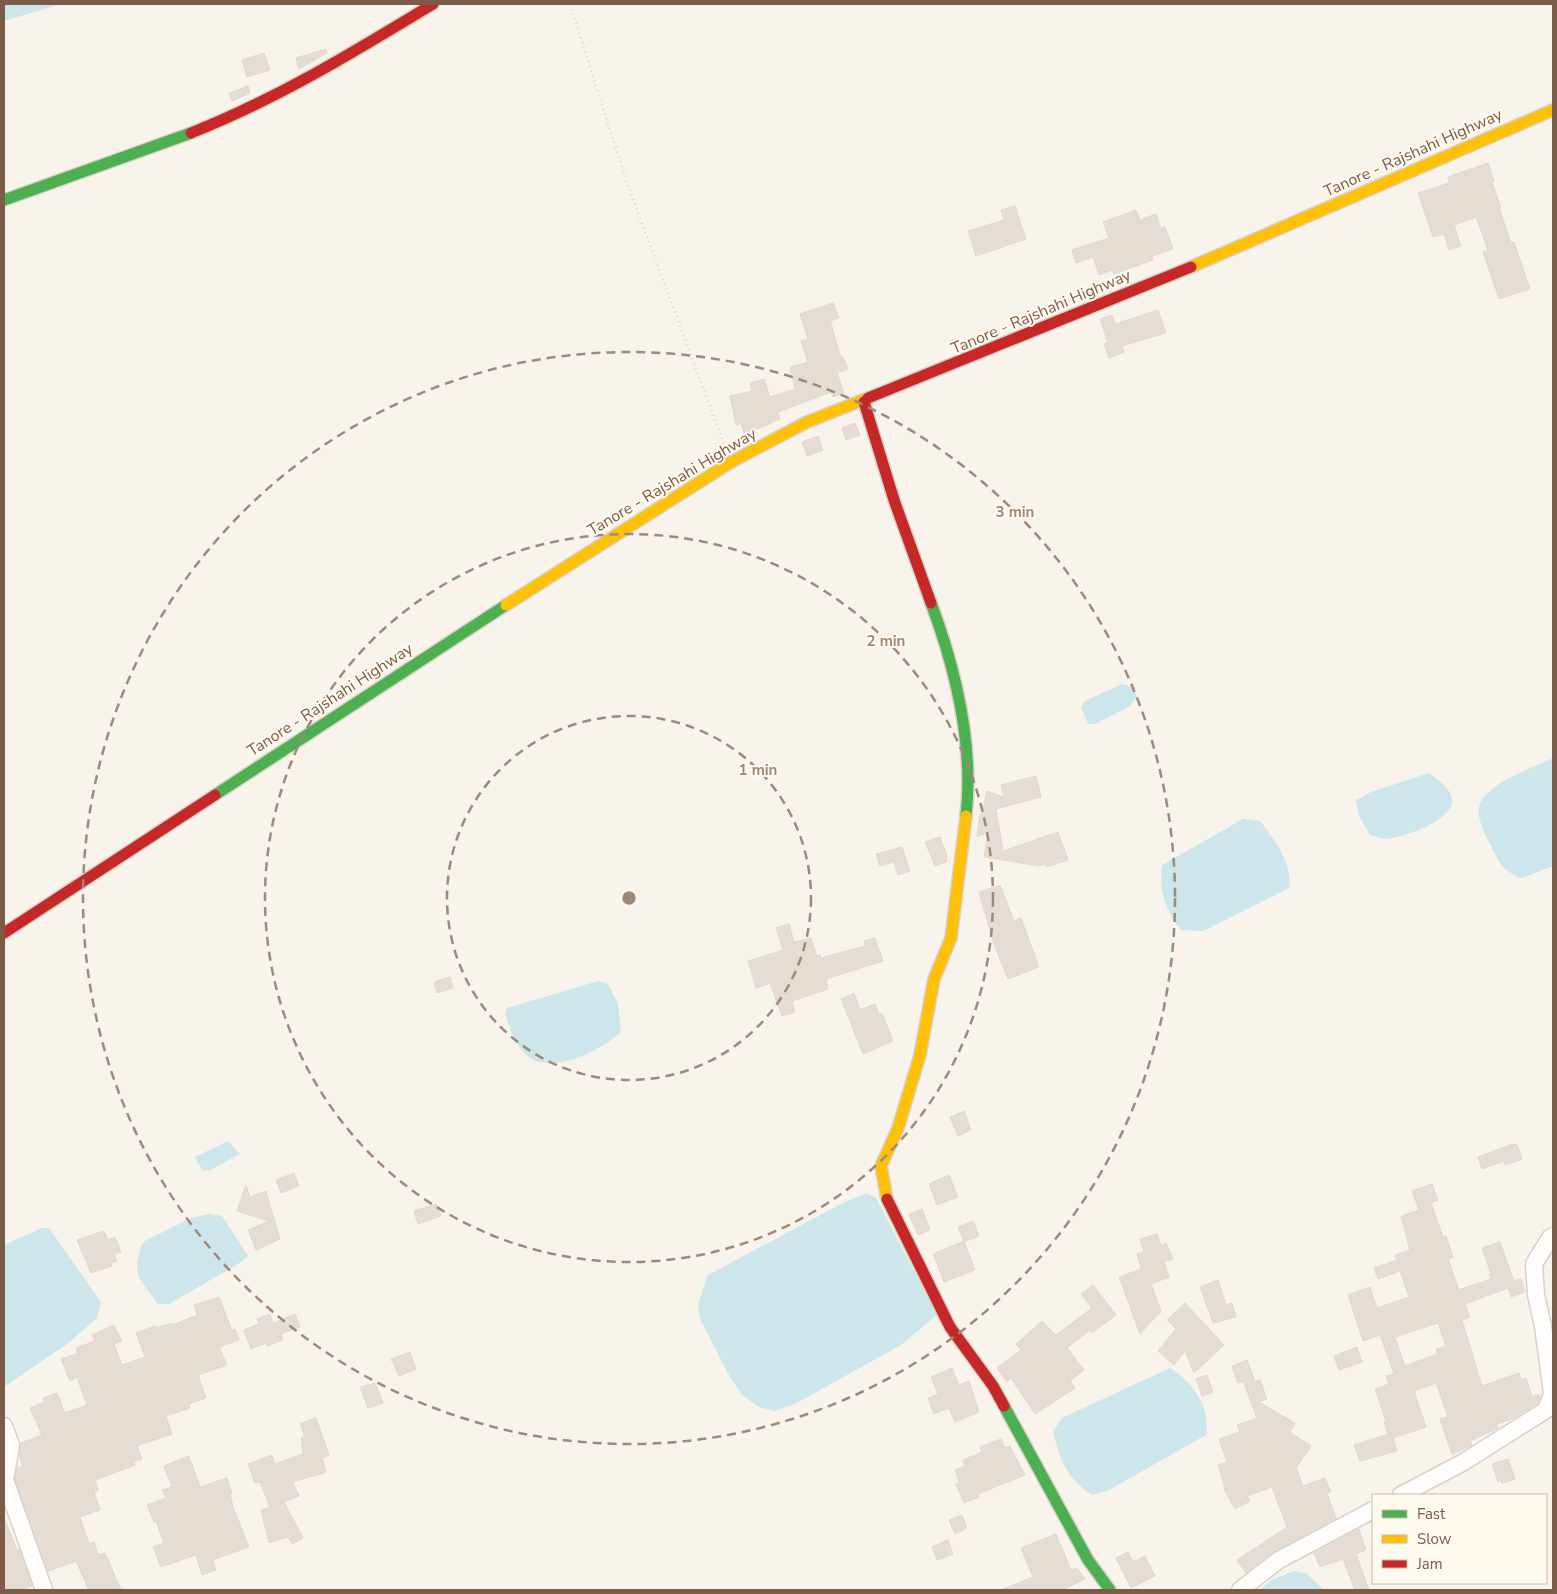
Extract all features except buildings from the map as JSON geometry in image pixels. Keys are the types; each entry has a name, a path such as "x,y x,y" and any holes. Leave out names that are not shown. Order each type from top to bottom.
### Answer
{"main road":[{"path":"4,200 164,143 260,104 301,83 433,4"},
{"name":"Tanore - Rajshahi Highway","path":"4,934 540,582 731,462 807,422 864,402 1271,234 1553,110"},
{"path":"864,402 894,500 936,614 956,684 969,758 968,796 951,938 934,979 920,1055 898,1128 881,1166 884,1193 910,1250 950,1327 993,1386 1088,1560 1110,1590"}],"street":[{"path":"1403,1494 1462,1463 1546,1410 1552,1394 1543,1326 1536,1295 1534,1264 1553,1236"},
{"path":"4,1426 11,1445 5,1480 44,1590"},
{"path":"1240,1590 1279,1560 1372,1511"}],"path":[{"path":"570,4 627,183 731,462"}],"water":[{"path":"4,4 61,4 4,21"},
{"path":"1122,684 1132,688 1137,697 1129,707 1095,724 1088,724 1081,707 1085,701"},
{"path":"1553,758 1553,866 1522,878 1505,869 1499,861 1482,826 1479,808 1489,791 1499,784"},
{"path":"1429,773 1445,786 1451,794 1452,803 1449,810 1424,828 1402,836 1382,839 1370,835 1359,816 1356,800 1371,792"},
{"path":"1243,819 1260,821 1271,835 1285,861 1288,870 1289,888 1203,931 1181,930 1171,916 1164,900 1161,883 1162,865"},
{"path":"598,981 608,984 618,1004 621,1032 590,1053 564,1062 539,1062 524,1053 511,1031 505,1013 507,1008"},
{"path":"228,1141 240,1154 210,1170 203,1171 195,1157"},
{"path":"866,1193 876,1198 937,1315 901,1345 795,1404 774,1411 759,1407 742,1395 729,1375 700,1319 698,1304 708,1275 841,1204"},
{"path":"209,1214 222,1216 248,1256 238,1264 169,1304 158,1304 138,1275 137,1261 143,1242 191,1218"},
{"path":"42,1228 49,1228 101,1302 97,1318 67,1344 4,1387 4,1245"},
{"path":"1170,1368 1186,1380 1203,1405 1207,1425 1206,1435 1107,1491 1092,1495 1076,1482 1066,1468 1053,1432 1062,1418"},
{"path":"1294,1571 1307,1574 1324,1590 1260,1590 1271,1580"}],"traffic: fast":[{"path":"4,200 191,133"},
{"path":"931,603 948,654 961,708 967,762 966,816"},
{"path":"215,795 506,605"},
{"path":"1004,1406 1088,1560 1110,1590"}],"traffic: slow":[{"path":"1191,267 1553,110"},
{"path":"506,605 731,462 807,422 868,398"},
{"path":"887,1199 881,1166 898,1128 920,1055 934,979 951,938 966,816"}],"traffic: jam":[{"path":"191,133 285,90 433,4"},
{"path":"868,398 1191,267"},
{"path":"864,402 894,500 931,603"},
{"path":"4,933 215,795"},
{"path":"887,1199 950,1327 993,1386 1004,1406"}]}
